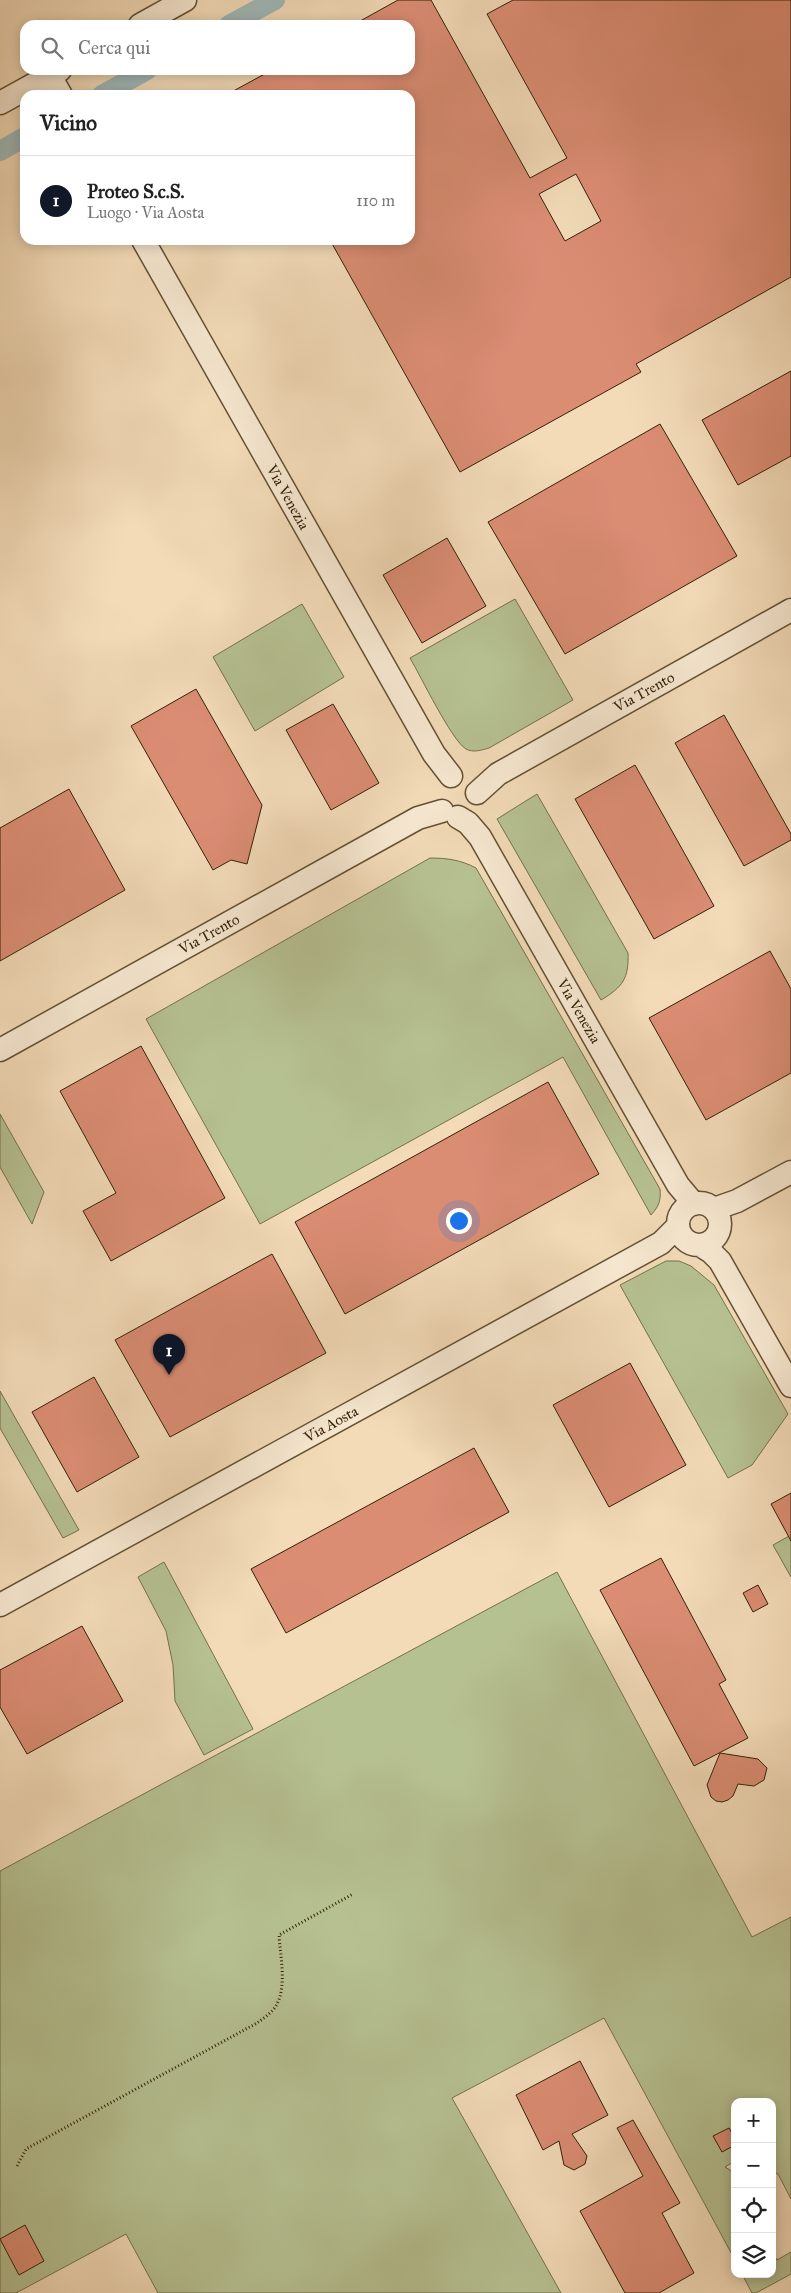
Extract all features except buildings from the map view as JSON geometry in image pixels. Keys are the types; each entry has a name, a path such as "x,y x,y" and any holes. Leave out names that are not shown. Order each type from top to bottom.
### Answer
{"street":[{"path":"149,20 185,0"},
{"path":"24,90 51,75"},
{"path":"56,75 60,90"},
{"path":"0,103 20,92"},
{"name":"Via Venezia","path":"146,245 434,754 468,823 480,837 678,1185 711,1252 720,1261 791,1386"},
{"name":"Via Trento","path":"0,1050 791,610"},
{"name":"Via Aosta","path":"0,1605 662,1243 725,1212 737,1201 791,1172"}],"path":[{"path":"17,2166 26,2149 257,2023 266,2016 277,2004 281,1990 279,1934 353,1894"}],"green space":[{"path":"515,599 573,700 489,748 472,751 466,749 453,734 410,658"},
{"path":"302,604 344,677 255,731 213,657"},
{"path":"537,794 628,953 626,975 623,981 615,991 601,1000 497,819"},
{"path":"430,858 454,860 476,868 660,1189 659,1203 651,1215 563,1057 260,1224 146,1019"},
{"path":"0,1114 44,1192 32,1224 0,1167"},
{"path":"666,1261 679,1261 691,1266 714,1285 788,1414 752,1465 728,1478 620,1285"},
{"path":"0,1391 79,1530 63,1538 0,1428"},
{"path":"791,1535 791,1577 773,1545"},
{"path":"164,1562 253,1729 204,1755 175,1701 173,1665 166,1631 138,1577"},
{"path":"557,1572 752,1937 791,1917 791,2199 776,2173 776,2098 731,2098 731,2163 725,2167 731,2171 731,2253 604,2018 452,2098 561,2293 158,2293 126,2234 16,2293 0,2293 0,1871"},
{"path":"791,2252 791,2274 756,2293 752,2293 744,2278 776,2278 776,2258 777,2260"}],"waterway":[{"path":"238,20 275,0"},
{"path":"111,90 138,75"},
{"path":"0,151 20,140"}],"place":[{"name":"Proteo S.c.S.","path":"169,1375"}]}
